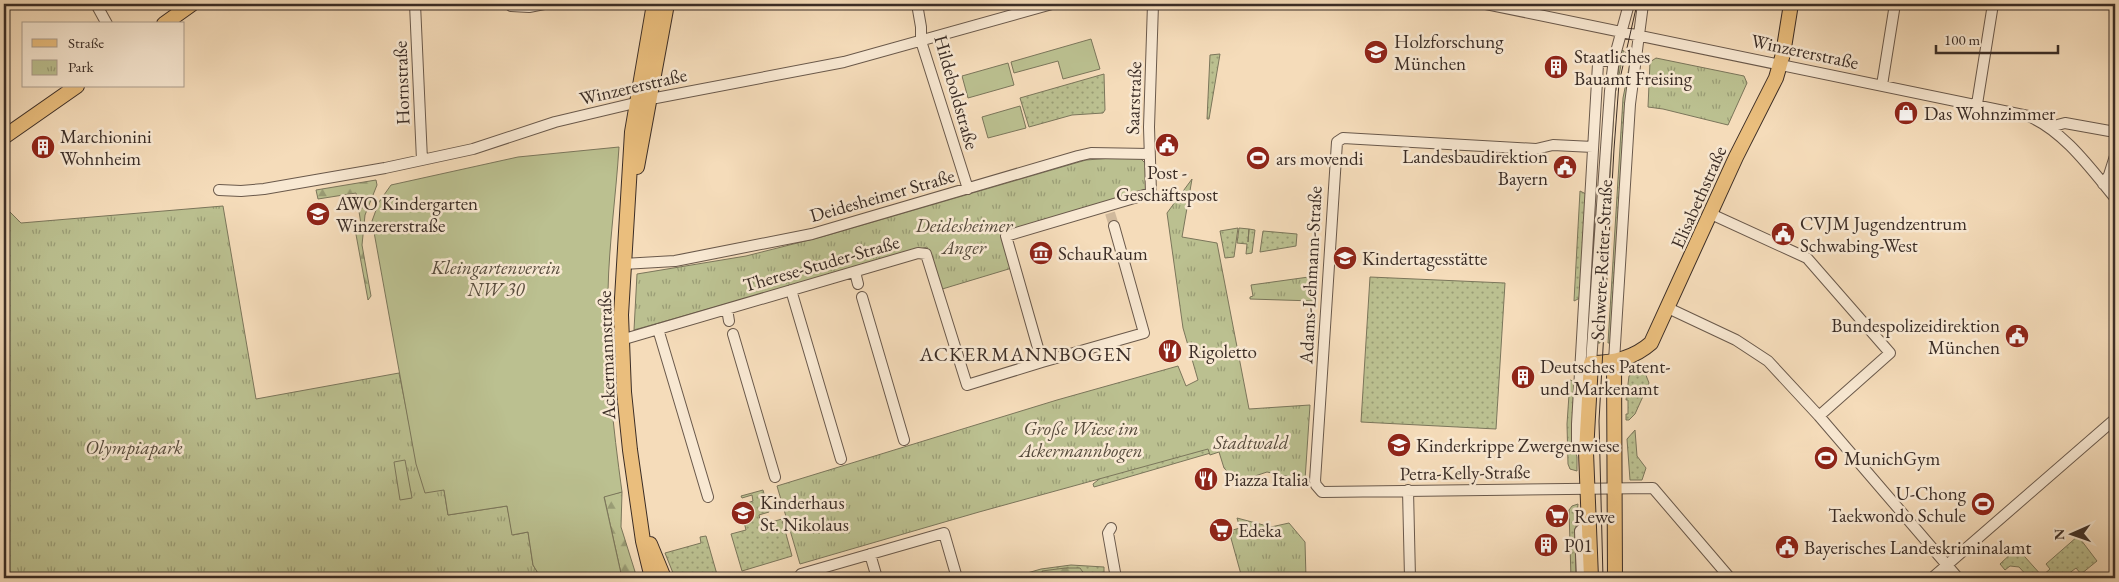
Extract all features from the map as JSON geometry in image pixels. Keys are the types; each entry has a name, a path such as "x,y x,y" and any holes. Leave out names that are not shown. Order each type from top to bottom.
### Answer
{"main road":[{"path":"167,22 192,4"},
{"name":"Ackermannstraße","path":"652,578 643,541 630,450 621,340 623,264 629,191 636,168 654,4"},
{"name":"Ackermannstraße","path":"643,101 667,4"},
{"name":"Elisabethstraße","path":"1591,363 1614,361 1642,352 1651,343 1781,64 1791,4"},
{"path":"4,137 74,88"},
{"name":"Schwere-Reiter-Straße","path":"1614,361 1615,578"},
{"name":"Schwere-Reiter-Straße","path":"1591,363 1586,452 1588,488 1585,527 1591,578"},
{"name":"Ackermannstraße","path":"641,517 664,578"}],"street":[{"path":"96,4 107,22"},
{"name":"Hornstraße","path":"415,4 422,160"},
{"path":"511,6 529,7 544,4"},
{"name":"Hildeboldstraße","path":"918,4 921,27 920,41 968,189"},
{"name":"Winzererstraße","path":"219,190 264,189 474,149 555,122 643,101 844,62 1052,4"},
{"name":"Saarstraße","path":"1042,362 1006,236 1109,209 1151,193 1149,154 1153,4"},
{"name":"Winzererstraße","path":"1488,4 2023,114 2050,127"},
{"name":"Schwere-Reiter-Straße","path":"1591,363 1614,59 1629,4"},
{"name":"Schwere-Reiter-Straße","path":"1614,361 1626,148 1643,4"},
{"path":"1882,85 1896,4"},
{"path":"1977,104 1993,4"},
{"name":"Schwere-Reiter-Straße","path":"1586,452 1577,444 1577,424 1598,64 1602,61 1614,59"},
{"path":"2115,132 2065,123 2050,127 2115,198"},
{"path":"1594,135 1608,130"},
{"name":"Adams-Lehmann-Straße","path":"1319,488 1315,481 1337,142 1343,138 1536,149 1553,145 1593,146"},
{"name":"Deidesheimer Straße","path":"623,264 675,261 812,234 1078,156 1091,154 1149,154"},
{"path":"2103,184 2109,175 2115,156"},
{"path":"1711,214 1808,258 1890,354 1819,416"},
{"path":"1042,362 1144,333 1114,226"},
{"name":"Therese-Studer-Straße","path":"621,340 918,253 926,254 967,385 1036,366 1042,362"},
{"path":"855,272 858,284"},
{"path":"791,290 841,458"},
{"path":"862,297 904,440"},
{"path":"1668,308 1736,340 1758,354 1781,374 1958,578"},
{"path":"727,309 730,321"},
{"path":"658,330 708,497"},
{"path":"733,334 775,477"},
{"path":"1932,578 2115,419"},
{"name":"Petra-Kelly-Straße","path":"1319,488 1322,492 1644,486 1656,490 1730,578"},
{"path":"1408,490 1410,578"},
{"name":"Schwere-Reiter-Straße","path":"1582,578 1585,527"},
{"path":"1110,528 1108,534 1116,578"},
{"path":"798,578 801,574 944,533 957,578"},
{"path":"870,554 877,578"}],"green space":[{"path":"1091,39 1100,69 1063,79 1058,61 1014,73 1011,62"},
{"path":"1621,50 1624,51 1615,92"},
{"path":"1632,53 1611,343 1608,343 1623,98"},
{"path":"1220,54 1209,119 1207,119 1210,55"},
{"path":"1656,58 1744,76 1747,83 1728,125 1648,107 1650,62"},
{"path":"1008,63 1014,85 968,98 962,76"},
{"path":"1104,74 1105,110 1103,113 1072,115 1029,127 1020,98"},
{"path":"1615,96 1600,343 1598,343 1612,118"},
{"path":"1020,106 1026,128 988,138 982,117"},
{"name":"Kleingartenverein NW 30","path":"619,147 607,316 610,392 622,492 604,497 622,578 541,578 533,565 528,532 512,535 507,506 448,515 444,490 425,493 416,464 372,221 379,202 391,185 518,157"},
{"name":"Deidesheimer Anger","path":"1138,156 1146,164 1147,189 1002,233 1012,268 939,290 927,247 634,330 637,274 746,256 825,236 1086,160"},
{"name":"Große Wiese im Ackermannbogen","path":"1192,179 1182,237 1217,243 1249,409 1310,405 1305,480 1267,472 1237,482 1224,468 1219,452 1210,455 1208,449 800,564 777,486 1057,400 1178,366 1186,386 1198,380 1183,328 1167,213"},
{"path":"376,180 377,185 365,215 362,245 371,296 368,300 355,229 361,224 356,193 318,199 316,190"},
{"path":"1580,191 1586,194 1580,298 1574,301"},
{"name":"Olympiapark","path":"4,206 21,223 223,206 256,399 399,373 419,471 444,490 448,515 507,506 513,535 528,532 533,565 541,578 4,578"},
{"path":"1238,228 1234,257 1225,258 1220,231"},
{"path":"1239,228 1255,230 1252,253 1246,254 1247,244 1237,243"},
{"path":"1263,231 1297,234 1296,246 1260,252"},
{"path":"1316,276 1314,301 1250,299 1253,296 1251,285"},
{"path":"1370,277 1505,283 1496,429 1361,422"},
{"path":"1641,369 1644,370 1649,383 1635,414 1629,420 1626,420 1626,414 1628,414 1628,400 1626,400 1629,376"},
{"path":"1570,380 1575,382 1573,443 1577,457 1577,471 1570,469 1568,464 1567,424"},
{"path":"1635,430 1637,456 1646,468 1642,480 1630,480 1627,439"},
{"path":"1212,445 1214,452 1094,487 1093,484 1127,457"},
{"path":"405,460 412,498 400,500 394,462"},
{"path":"763,490 769,512 759,515 761,525 782,519 792,556 742,571 731,534 746,530 744,522 748,520 744,504 753,501 752,495 742,498 741,496"},
{"path":"622,492 621,527 637,578 622,578 604,496"},
{"path":"1578,504 1575,537 1576,578 1571,578 1569,510 1572,506"},
{"path":"1237,518 1271,527 1289,523 1305,542 1306,578 1242,578 1229,531 1240,528"},
{"path":"706,536 718,578 675,578 665,553 701,543 700,537"},
{"path":"2078,536 2097,561 2081,574 2076,568 2063,578 2029,578 2019,567 2010,566 2005,570 2000,564 2017,548 2042,576 2050,569 2046,564"},
{"path":"1071,565 1104,567 1104,578 1010,578 1041,569"},
{"path":"1080,568 1087,578 1044,578 1042,571"}],"tunnel":[{"path":"1110,213 1114,226"}],"tram line":[{"path":"1603,578 1599,421 1614,149 1619,83 1637,4"}],"place":[{"name":"Holzforschung München","path":"1376,52"},
{"name":"Staatliches Bauamt Freising","path":"1556,67"},
{"name":"Das Wohnzimmer","path":"1906,113"},
{"name":"Post - Geschäftspost","path":"1167,145"},
{"name":"Marchionini Wohnheim","path":"43,147"},
{"name":"ars movendi","path":"1258,158"},
{"name":"Landesbaudirektion Bayern","path":"1565,167"},
{"name":"AWO Kindergarten Winzererstraße","path":"318,214"},
{"name":"CVJM Jugendzentrum Schwabing-West","path":"1783,234"},
{"name":"SchauRaum","path":"1041,253"},
{"name":"Kindertagesstätte","path":"1345,258"},
{"name":"Bundespolizeidirektion München","path":"2017,336"},
{"name":"Rigoletto","path":"1170,351"},
{"name":"Deutsches Patent- und Markenamt","path":"1523,377"},
{"name":"Kinderkrippe Zwergenwiese","path":"1399,445"},
{"name":"MunichGym","path":"1826,458"},
{"name":"Piazza Italia","path":"1206,479"},
{"name":"U-Chong Taekwondo Schule","path":"1983,504"},
{"name":"Kinderhaus St. Nikolaus","path":"743,513"},
{"name":"Rewe","path":"1557,516"},
{"name":"Edeka","path":"1221,530"},
{"name":"P01","path":"1546,545"},
{"name":"Bayerisches Landeskriminalamt","path":"1787,547"}],"district":[{"name":"ACKERMANNBOGEN","path":"1026,354"}],"park label":[{"name":"Stadtwald","path":"1251,442"}]}
